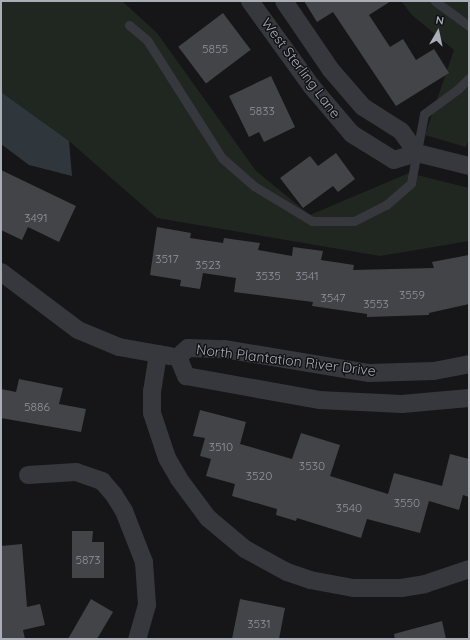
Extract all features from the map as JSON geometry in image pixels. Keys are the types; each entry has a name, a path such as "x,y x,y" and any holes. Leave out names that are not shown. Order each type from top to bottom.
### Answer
{"street":[{"name":"West Sterling Lane","path":"250,1 312,87 352,134 394,160 417,153 401,131 362,107 331,70 284,1"},
{"path":"417,153 469,166"},
{"name":"North Plantation River Drive","path":"1,272 78,330 119,347 178,357"},
{"name":"North Plantation River Drive","path":"178,357 188,348 224,349 369,373 434,371 469,364"},
{"path":"158,354 152,391 152,413 167,458 189,494 208,518 245,549 287,572 310,580 353,588 402,588 425,584 469,569"},
{"name":"North Plantation River Drive","path":"178,357 186,376 319,400 402,404 469,398"},
{"path":"28,475 76,472 102,481 124,511 144,562 147,606 137,639"}],"lane":[{"path":"435,1 469,26"},
{"path":"129,24 147,40 222,158 254,186 312,221 354,221 386,205 411,183 424,114 458,89 469,78"}],"shaded area":[{"path":"1,1 122,1 157,33 256,171 310,215 409,173 469,188 469,241 380,256 157,218 69,141 1,92"},
{"path":"401,1 469,1 469,138 466,147 425,135 454,50 412,15"},
{"path":"1,92 69,141 72,176 29,165 1,144"}],"building":[{"path":"304,1 391,1 369,15 390,47 403,39 416,60 434,49 449,73 396,106 333,12 317,22"},
{"path":"223,13 251,50 206,83 178,47"},
{"path":"271,76 295,127 264,142 259,132 249,137 229,96"},
{"path":"336,153 355,179 338,192 333,186 303,208 280,178 310,156 318,166"},
{"path":"1,170 76,206 59,242 28,227 22,240 1,230"},
{"path":"157,227 191,233 190,238 223,243 224,238 260,243 258,250 292,256 293,247 323,251 321,260 354,265 353,270 434,268 432,262 469,255 469,304 429,313 429,315 367,317 367,314 312,306 313,302 234,292 236,278 203,273 200,289 180,286 181,280 150,275"},
{"path":"19,379 63,388 59,404 86,409 81,432 1,418 1,389 16,392"},
{"path":"200,410 246,422 240,444 292,459 301,433 340,445 330,476 388,494 394,473 442,486 450,454 469,459 469,497 463,495 459,510 429,501 420,533 367,519 361,538 297,518 296,521 276,515 277,509 232,496 235,484 206,476 211,459 200,456 205,438 193,436"},
{"path":"72,531 93,531 92,542 104,542 104,578 72,578"},
{"path":"22,544 27,607 40,604 45,625 23,630 25,639 1,639 1,546"},
{"path":"91,599 113,612 97,639 68,639"},
{"path":"240,599 285,608 279,639 232,639"},
{"path":"442,621 446,639 395,639 394,634"}]}
